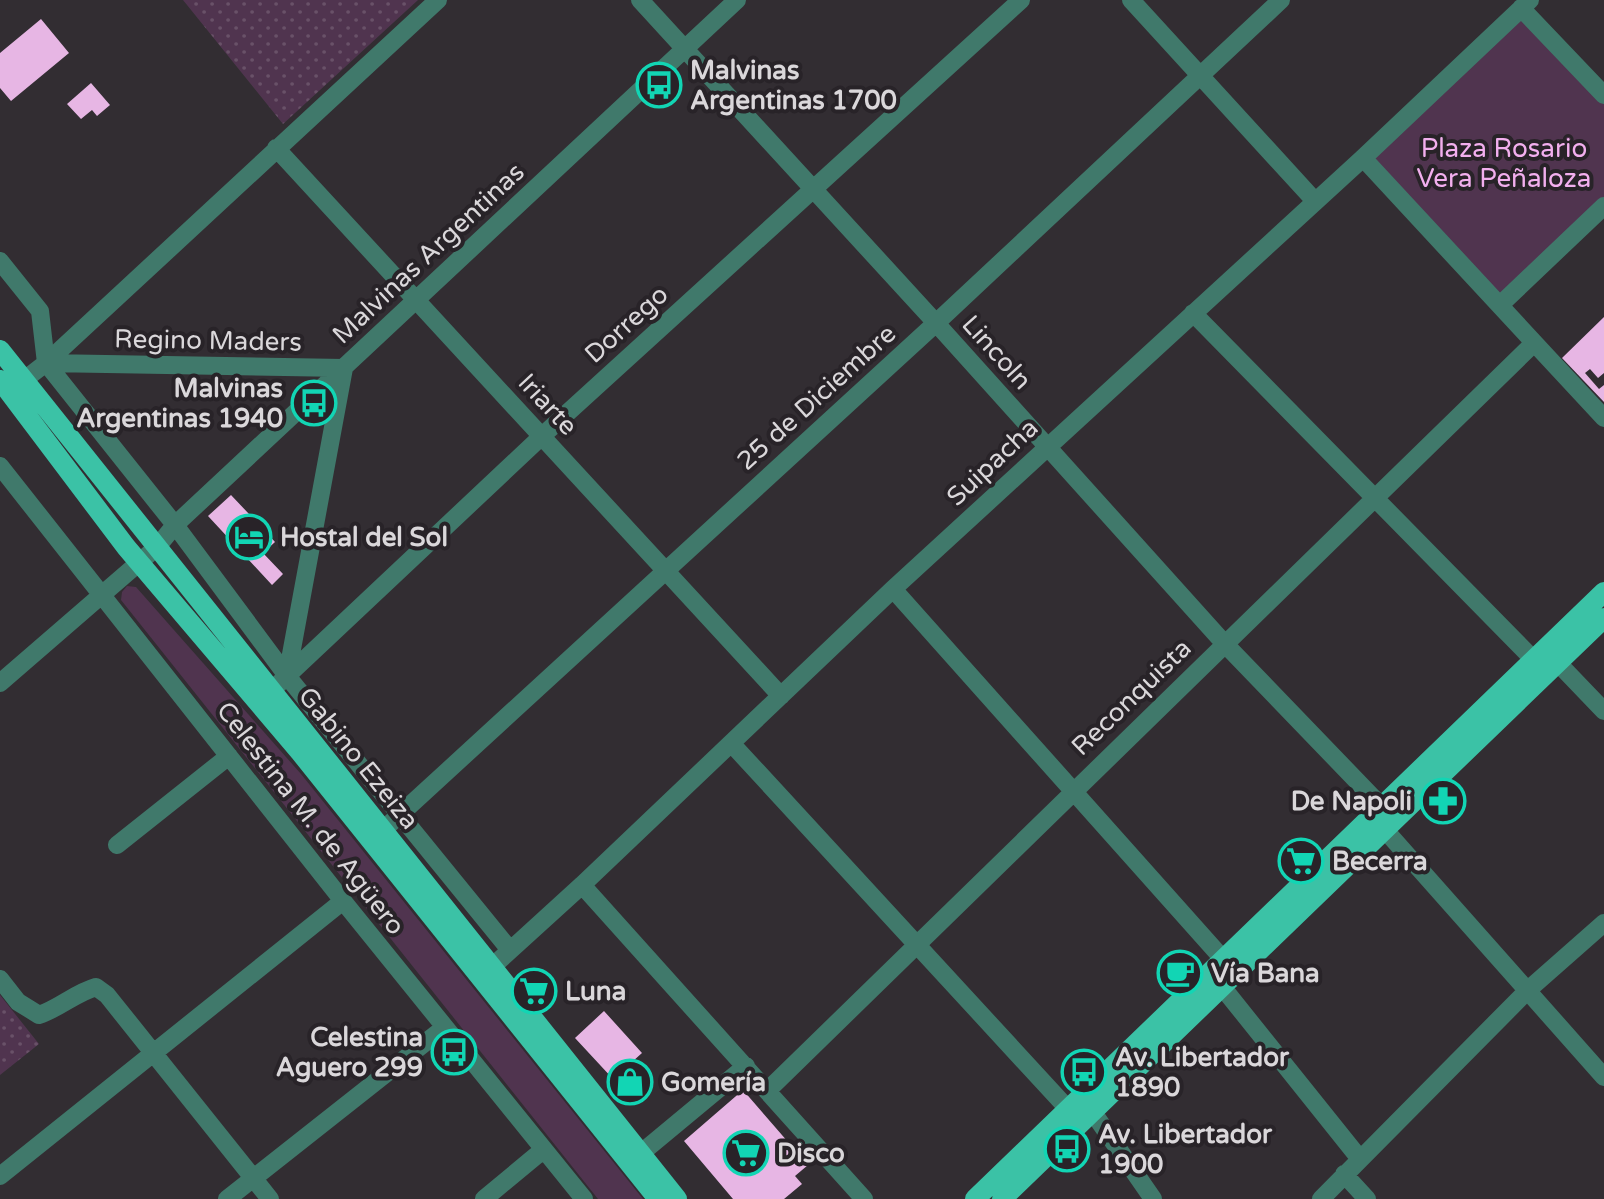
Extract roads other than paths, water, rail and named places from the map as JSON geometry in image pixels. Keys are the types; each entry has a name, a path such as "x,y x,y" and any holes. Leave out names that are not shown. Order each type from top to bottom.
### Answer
{"main road":[{"name":"Gabino Ezeiza","path":"0,350 677,1199"},
{"name":"Gabino Ezeiza","path":"0,380 139,563 300,752 658,1199"},
{"path":"975,1199 1604,592"},
{"path":"1002,1199 1604,618"}],"street":[{"path":"24,380 438,0"},
{"name":"Lincoln","path":"640,0 814,188 1224,643 1382,807"},
{"name":"Malvinas Argentinas","path":"0,683 157,547 175,525 737,0"},
{"name":"Dorrego","path":"271,691 542,436 1021,0"},
{"path":"1131,0 1314,200"},
{"name":"25 de Diciembre","path":"383,830 936,323 1281,0"},
{"path":"1526,4 1604,95"},
{"name":"Suipacha","path":"493,966 893,589 1363,158 1526,4"},
{"name":"Iriarte","path":"276,148 781,696"},
{"path":"1363,158 1604,418"},
{"path":"1501,304 1604,206"},
{"path":"0,261 40,311 46,363 175,525 287,676 510,950"},
{"path":"1193,313 1533,659"},
{"name":"Reconquista","path":"768,1090 1533,344"},
{"name":"Regino Maders","path":"46,363 344,368"},
{"path":"287,676 344,368"},
{"name":"Celestina M. de Agüero","path":"1,471 584,1199"},
{"path":"893,589 1223,959"},
{"path":"1557,662 1604,711"},
{"path":"731,743 1069,1110 1092,1111 1153,1199"},
{"path":"117,845 229,756"},
{"path":"1382,807 1385,830 1604,1077"},
{"path":"582,885 864,1199"},
{"path":"0,1176 343,901"},
{"path":"1321,1199 1528,990 1604,923"},
{"path":"0,979 18,1002 39,1015 54,1010 78,992 96,987 107,995 270,1199"},
{"path":"1223,988 1360,1159"},
{"path":"227,1199 445,1027"},
{"path":"640,1154 746,1066"},
{"path":"484,1199 543,1150"},
{"path":"1344,1174 1367,1199"}],"place":[{"name":"Malvinas Argentinas 1700","path":"659,85"},
{"name":"Malvinas Argentinas 1940","path":"314,403"},
{"name":"Hostal del Sol","path":"249,537"},
{"name":"De Napoli","path":"1443,801"},
{"name":"Becerra","path":"1301,861"},
{"name":"Vía Bana","path":"1180,973"},
{"name":"Luna","path":"534,991"},
{"name":"Celestina Aguero 299","path":"454,1052"},
{"name":"Av. Libertador 1890","path":"1084,1072"},
{"name":"Gomería","path":"630,1082"},
{"name":"Av. Libertador 1900","path":"1067,1149"},
{"name":"Disco","path":"746,1153"}],"park label":[{"name":"Plaza Rosario Vera Peñaloza","path":"1504,163"}]}
